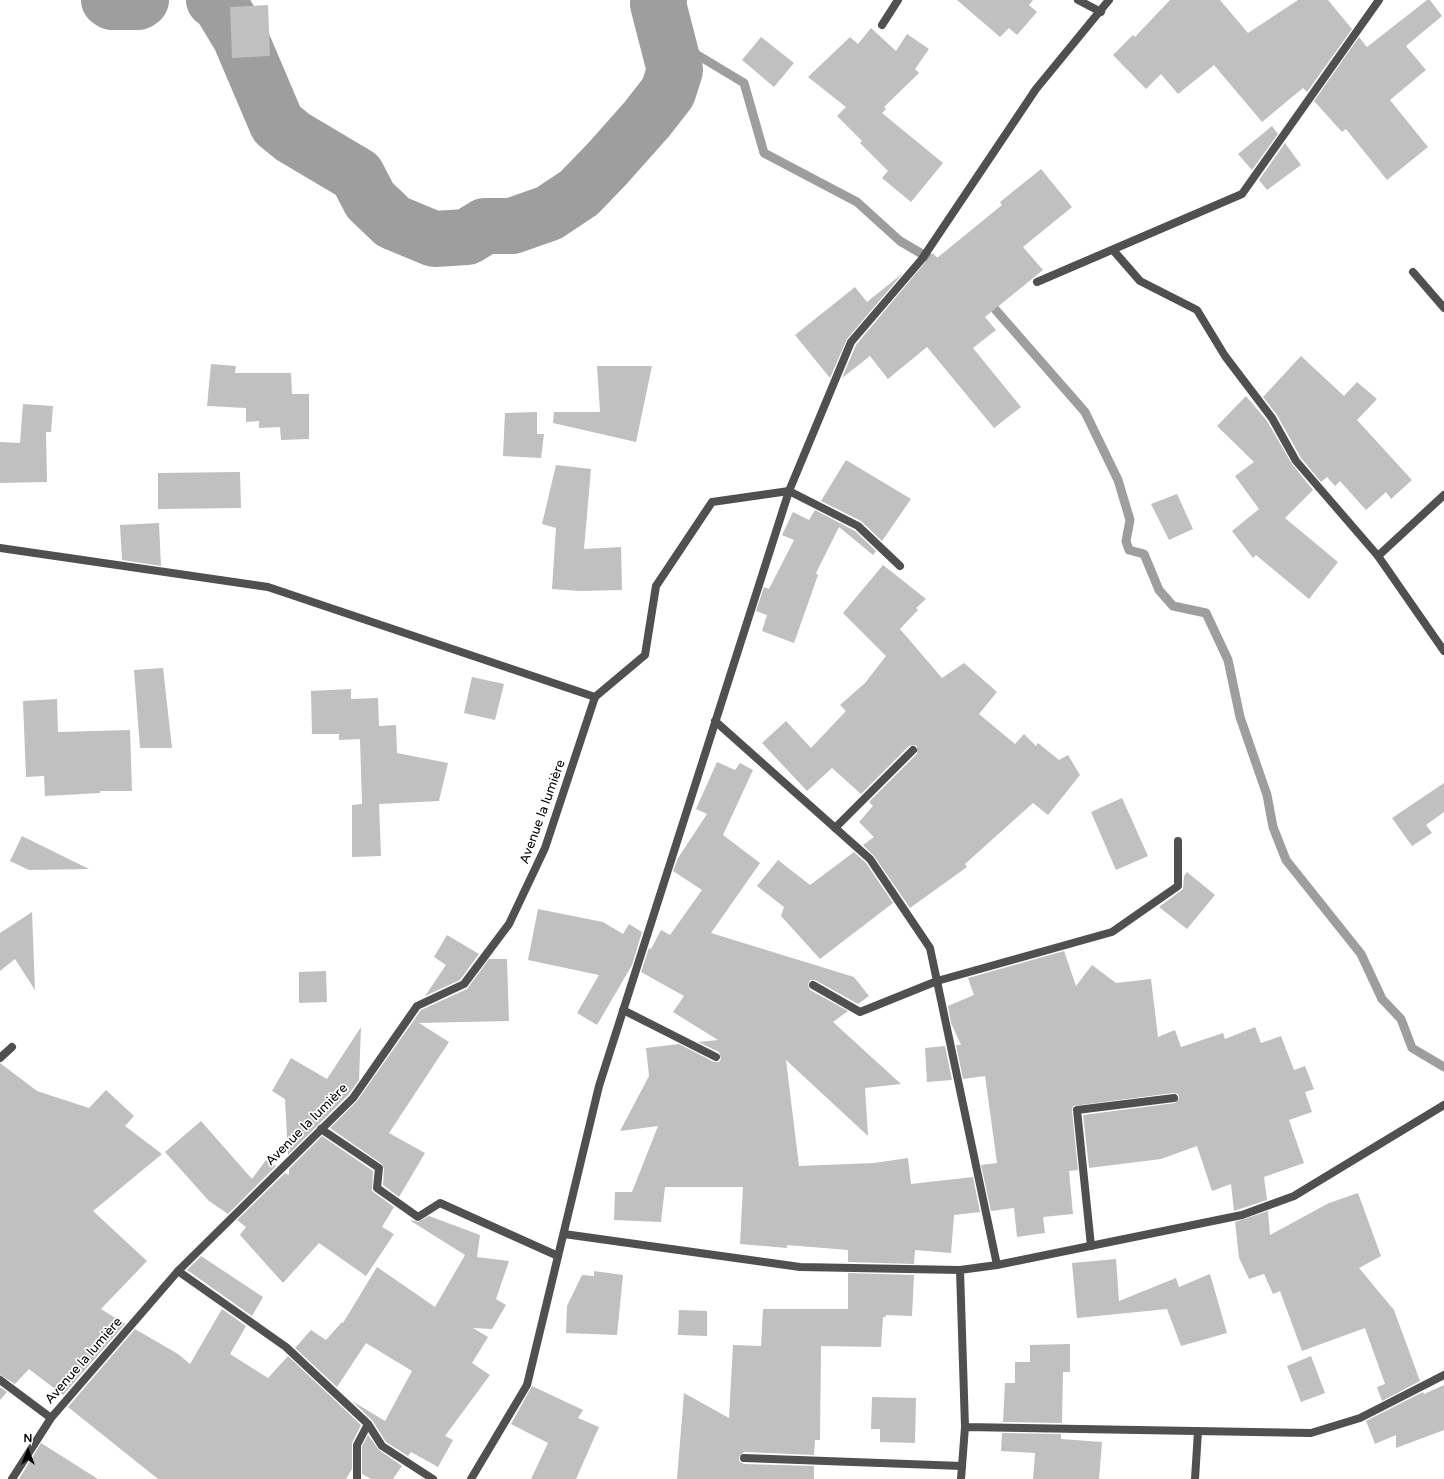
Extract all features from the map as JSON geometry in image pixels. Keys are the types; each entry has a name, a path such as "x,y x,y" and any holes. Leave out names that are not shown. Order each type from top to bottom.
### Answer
{"street":[{"path":"882,25 898,0"},
{"path":"1078,0 1101,12"},
{"path":"471,1479 527,1385 599,1086 789,492 851,342 922,259 1036,89 1101,12 1109,0"},
{"path":"1037,282 1242,194 1380,0"},
{"path":"1113,250 1140,281 1197,310 1225,356 1272,418 1296,461 1378,556 1444,651"},
{"path":"1413,272 1444,308"},
{"path":"0,548 268,587 595,698 645,655 656,586 712,502 789,492 858,526 900,566"},
{"path":"1378,556 1444,495"},
{"name":"Avenue la lumière","path":"12,1479 51,1418 178,1271 354,1098 417,1006 464,984 509,924 545,848 595,698"},
{"path":"715,721 870,859 930,948 997,1265"},
{"path":"835,828 913,750"},
{"path":"813,985 860,1012 937,981 1112,932 1178,886 1178,841"},
{"path":"623,1010 716,1057"},
{"path":"0,1058 12,1047"},
{"path":"1091,1246 1077,1110 1174,1098"},
{"path":"564,1234 800,1267 960,1270 997,1265 1242,1215 1294,1196 1444,1105"},
{"path":"321,1129 379,1168 377,1188 418,1217 440,1203 558,1256"},
{"path":"960,1270 965,1428 961,1479"},
{"path":"178,1271 286,1347 368,1424 382,1446 433,1479"},
{"path":"965,1428 1311,1433 1360,1418 1444,1375"},
{"path":"0,1380 51,1418"},
{"path":"357,1479 357,1445 368,1424"},
{"path":"1195,1479 1198,1431"},
{"path":"744,1458 962,1466"}],"building":[{"path":"957,0 1033,0 1029,5 1037,12 1017,35 1009,28 1000,37"},
{"path":"1170,0 1220,0 1248,33 1298,0 1328,0 1352,29 1307,92 1303,88 1262,122 1214,65 1178,94 1161,74 1146,89 1113,55 1133,35 1135,37"},
{"path":"1427,0 1430,0 1442,16 1406,46 1426,70 1390,100 1428,147 1387,180 1346,129 1342,132 1314,101 1359,37 1367,47"},
{"path":"268,5 270,56 232,58 230,7"},
{"path":"871,28 896,51 907,34 929,49 915,69 919,73 884,107 886,109 882,113 943,163 911,202 882,178 888,171 860,143 862,141 837,116 846,107 808,77 850,37 858,44"},
{"path":"761,37 794,63 774,87 742,60"},
{"path":"1272,126 1278,134 1252,170 1238,154"},
{"path":"1285,143 1301,165 1267,190 1259,180"},
{"path":"1041,169 1072,207 1023,247 1043,270 985,317 996,330 973,348 1021,407 994,428 927,347 888,379 870,356 842,378 856,345 933,253 937,258 1002,205 1000,202"},
{"path":"903,273 847,339 830,378 795,335 855,287 867,302"},
{"path":"1301,356 1344,396 1357,382 1377,399 1357,420 1412,480 1391,499 1386,492 1366,510 1340,481 1335,486 1327,477 1321,482 1301,458 1277,415 1263,397"},
{"path":"211,364 236,366 235,373 291,373 292,394 309,394 309,439 281,440 280,427 259,428 259,421 246,422 246,408 207,406"},
{"path":"597,366 652,366 636,442 553,423 554,412 600,412"},
{"path":"1246,396 1267,421 1292,464 1313,490 1285,518 1338,562 1309,599 1256,555 1253,558 1232,531 1259,509 1235,476 1254,462 1217,426"},
{"path":"23,404 53,406 51,432 46,432 47,482 0,483 0,442 20,443"},
{"path":"537,412 537,434 544,434 541,458 503,456 505,413"},
{"path":"846,460 911,499 882,541 861,521 821,501"},
{"path":"556,465 591,469 584,549 621,547 622,590 580,591 552,589 556,528 542,524"},
{"path":"240,472 241,508 158,509 158,473"},
{"path":"1177,494 1193,529 1169,540 1151,504"},
{"path":"815,510 855,531 876,551 873,555 839,527 816,573 818,575 794,643 762,631 767,615 756,611 764,587 769,589 794,540 782,535 793,512 809,520"},
{"path":"159,523 161,566 122,560 120,525"},
{"path":"883,565 926,599 916,608 918,610 900,629 942,678 964,663 997,692 979,714 1015,744 1024,734 1036,746 1038,743 1059,760 1068,755 1080,775 1048,815 1033,803 965,864 967,867 910,908 874,856 863,845 874,837 859,822 873,806 869,802 917,754 917,746 909,746 861,794 832,768 807,791 762,743 786,721 811,748 846,711 840,705 865,683 886,656 843,613"},
{"path":"163,668 172,748 140,748 134,670"},
{"path":"472,677 504,684 495,720 464,713"},
{"path":"351,689 351,699 378,698 379,726 396,725 397,753 448,763 439,801 379,804 381,856 352,857 352,805 362,804 360,739 339,740 339,734 312,734 311,691"},
{"path":"57,699 58,732 130,730 132,791 100,791 100,793 45,796 44,776 26,777 23,701"},
{"path":"717,762 735,770 740,763 753,770 723,835 760,863 711,933 854,977 869,996 858,1004 815,980 810,980 808,985 810,990 848,1011 833,1022 901,1084 865,1088 868,1136 786,1060 799,1166 874,1163 908,1158 911,1184 973,1177 980,1212 954,1215 951,1253 915,1250 914,1264 848,1262 848,1250 787,1245 787,1248 740,1244 743,1187 665,1187 661,1222 614,1220 615,1192 632,1192 658,1126 620,1131 649,1076 646,1048 679,1044 714,1062 719,1062 721,1059 719,1052 698,1042 718,1040 673,1012 684,996 641,972 649,948 651,949 661,930 670,935 702,890 673,871 678,858 707,814 696,809"},
{"path":"1444,783 1444,812 1426,825 1432,833 1412,846 1392,818"},
{"path":"1122,798 1148,856 1116,870 1091,812"},
{"path":"22,836 89,869 29,870 10,861"},
{"path":"854,852 866,863 893,903 820,959 781,916 784,907 757,886 778,860 810,885"},
{"path":"1187,872 1215,895 1187,929 1159,907 1183,889 1184,876"},
{"path":"538,909 603,922 623,934 629,924 642,932 632,965 597,1025 577,1013 599,975 528,960"},
{"path":"32,912 35,990 15,959 0,971 0,933"},
{"path":"447,935 479,954 460,980 425,996 446,965 434,957"},
{"path":"1064,951 1076,986 1092,965 1116,983 1151,979 1158,1037 1175,1030 1181,1047 1223,1033 1225,1039 1255,1027 1261,1043 1281,1036 1294,1070 1305,1066 1314,1089 1305,1092 1312,1112 1289,1120 1304,1163 1264,1177 1267,1200 1234,1211 1231,1184 1212,1191 1197,1146 1161,1159 1089,1168 1083,1115 1175,1103 1179,1098 1178,1094 1173,1093 1073,1106 1072,1111 1078,1170 1069,1171 1073,1214 1043,1217 1045,1233 1017,1237 1014,1208 991,1211 981,1165 997,1163 985,1076 963,1079 956,1045 961,1045 951,1023 948,1006 974,995 968,978"},
{"path":"489,959 507,959 509,1021 419,1023 449,1042 389,1133 425,1153 399,1197 383,1185 384,1169 382,1164 330,1128 357,1101 421,1010 467,989"},
{"path":"326,971 327,1002 299,1003 299,972"},
{"path":"361,1027 359,1080 349,1094 288,1155 285,1099 272,1091 291,1058 327,1079"},
{"path":"945,1046 952,1080 927,1082 925,1048"},
{"path":"0,1063 37,1091 89,1108 106,1090 134,1116 125,1126 162,1154 93,1211 147,1261 101,1309 125,1324 63,1395 29,1369 15,1384 0,1375"},
{"path":"201,1121 252,1179 266,1160 276,1166 228,1214 209,1201 165,1152"},
{"path":"322,1136 373,1171 372,1191 394,1207 382,1227 394,1234 366,1276 319,1243 283,1283 240,1235 246,1227 237,1220 285,1173 289,1175 289,1169"},
{"path":"1358,1193 1381,1256 1359,1268 1394,1310 1420,1381 1382,1401 1377,1387 1385,1384 1365,1328 1302,1351 1280,1291 1273,1294 1264,1274 1249,1279 1239,1258 1235,1222 1268,1211 1270,1235 1329,1203"},
{"path":"429,1216 480,1235 477,1257 509,1261 496,1299 506,1305 492,1329 473,1328 488,1337 472,1363 490,1375 445,1436 453,1440 438,1467 411,1452 408,1456 386,1442 372,1420 352,1401 385,1421 412,1371 366,1343 337,1387 295,1348 311,1330 326,1340 342,1322 343,1323 377,1267 435,1307 465,1255 411,1221 418,1222"},
{"path":"201,1256 263,1297 252,1316 187,1270"},
{"path":"1116,1259 1119,1301 1176,1278 1179,1287 1210,1274 1227,1333 1181,1346 1167,1309 1077,1318 1072,1263"},
{"path":"594,1271 623,1275 617,1335 566,1333 567,1306 582,1275 594,1276"},
{"path":"848,1273 914,1275 912,1316 886,1315 886,1317 883,1317 881,1347 821,1346 820,1440 815,1440 814,1455 744,1452 739,1457 739,1461 744,1464 814,1466 814,1479 677,1479 684,1393 729,1418 733,1345 761,1346 763,1309 848,1309"},
{"path":"222,1309 246,1326 230,1354 268,1378 288,1356 361,1425 352,1443 352,1469 346,1479 158,1479 68,1407 135,1329 178,1354 190,1364"},
{"path":"679,1310 707,1311 707,1336 678,1335"},
{"path":"1070,1344 1070,1372 1063,1372 1062,1423 1003,1422 1005,1383 1015,1383 1015,1362 1030,1362 1030,1345"},
{"path":"1311,1356 1325,1393 1301,1402 1287,1366"},
{"path":"1444,1385 1444,1430 1396,1448 1396,1435 1375,1444 1366,1421 1423,1392 1424,1394"},
{"path":"532,1386 583,1410 578,1418 599,1427 576,1479 531,1479 548,1443 511,1424"},
{"path":"0,1387 7,1392 0,1400"},
{"path":"872,1397 916,1398 915,1443 880,1442 880,1429 871,1429"},
{"path":"1002,1433 1061,1434 1061,1439 1102,1442 1099,1479 1033,1479 1035,1453 1001,1451"},
{"path":"368,1435 379,1450 402,1466 393,1479 371,1479 362,1474 362,1446"},
{"path":"41,1443 98,1479 19,1479"}],"waterway":[{"path":"109,0 112,2 138,2 141,0"},
{"path":"214,0 220,4 240,37 277,124 293,137 357,175 370,200 393,222 434,239 467,237 485,226 512,226 549,213 579,193 607,164 647,119 668,92 675,70 658,4 659,0"},
{"path":"666,36 744,83 764,153 857,202 900,241 939,264"},
{"path":"987,300 1085,412 1118,480 1130,520 1126,541 1129,550 1144,554 1159,590 1173,606 1206,613 1228,660 1240,717 1267,795 1273,827 1286,860 1361,954 1382,999 1401,1019 1412,1048 1444,1067"}]}
